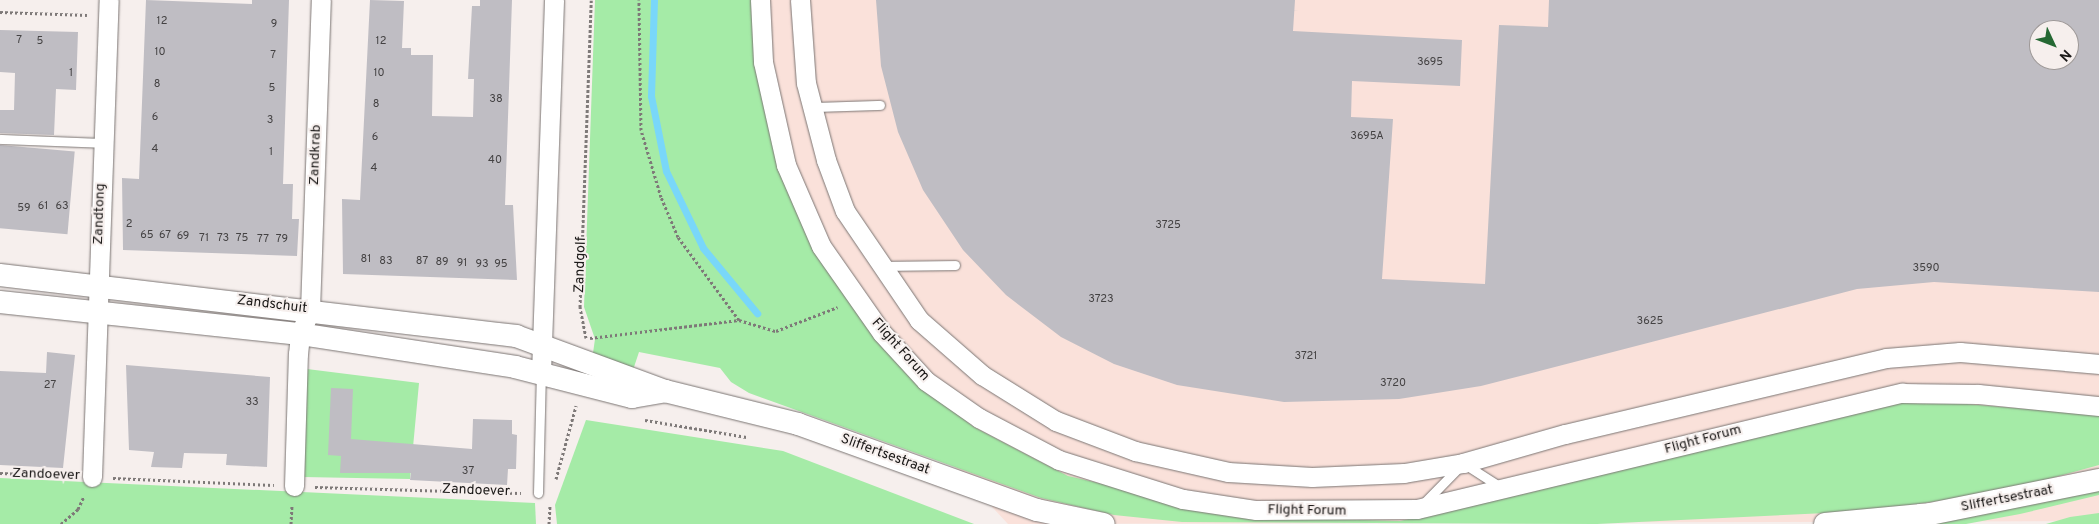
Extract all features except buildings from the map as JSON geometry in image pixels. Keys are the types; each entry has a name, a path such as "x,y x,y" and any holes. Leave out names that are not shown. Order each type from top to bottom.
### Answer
{"street":[{"name":"Zandkrab","path":"310,310 321,0"},
{"path":"541,373 554,0"},
{"name":"Flight Forum","path":"760,0 762,62 786,165 821,246 857,299 926,381 979,418 1059,460 1183,500 1256,510 1417,509 1506,491 1902,393 1978,394 2099,406"},
{"path":"800,0 806,83 845,211 878,266 918,320 982,375 1056,421 1135,450 1228,472 1312,477 1404,473 1463,463 1886,358 1960,352 2099,364"},
{"name":"Zandtong","path":"101,313 98,285 109,8"},
{"name":"Zandschuit","path":"0,275 310,310 516,336 543,344"},
{"name":"Zandschuit","path":"0,302 300,334 541,373"},
{"path":"294,486 300,334 310,310"},
{"name":"Zandoever","path":"92,477 101,313"},
{"name":"Sliffertsestraat","path":"543,344 587,363 665,391 798,424 1037,510 1104,524"},
{"name":"Sliffertsestraat","path":"541,373 580,385 632,396 665,391"},
{"name":"Sliffertsestraat","path":"1825,524 1930,514 2099,480"}],"lane":[{"path":"812,107 880,106"},
{"path":"0,139 103,143"},
{"path":"878,266 954,265"},
{"path":"538,493 541,373"},
{"path":"1417,509 1463,463 1506,491"}],"path":[{"name":"Zandgolf","path":"587,363 586,338 580,307 590,0"},
{"path":"639,0 641,130 661,197 678,237 739,320"},
{"path":"0,12 109,8"},
{"path":"586,338 739,320 776,332 857,299"},
{"path":"554,486 580,385"},
{"path":"681,427 757,439"},
{"name":"Zandoever","path":"0,473 294,486 538,493"},
{"path":"61,524 78,509 92,477"},
{"path":"549,524 552,495"}],"shaded area":[{"path":"735,0 2099,0 2099,521 1008,524 952,464 863,353"}],"green space":[{"path":"595,0 753,0 780,170 921,386 974,427 1068,476 1248,517 1400,521 1532,492 1842,410 1918,400 2099,415 2099,465 2001,492 1869,511 1597,524 1182,522 1114,515 1041,498 749,393 731,382 720,368 639,352 633,370 593,353 595,339 584,307"},
{"path":"307,369 419,383 410,479 303,477"},
{"path":"586,420 783,451 974,524 557,524 555,505"},
{"path":"0,478 535,503 536,524 0,524"},
{"path":"2099,489 2099,495 2020,514 1966,524 1933,524"},
{"path":"2099,513 2099,524 2046,524 2070,517"}],"waterway":[{"path":"654,0 651,96 666,171 703,248 757,313"}]}
